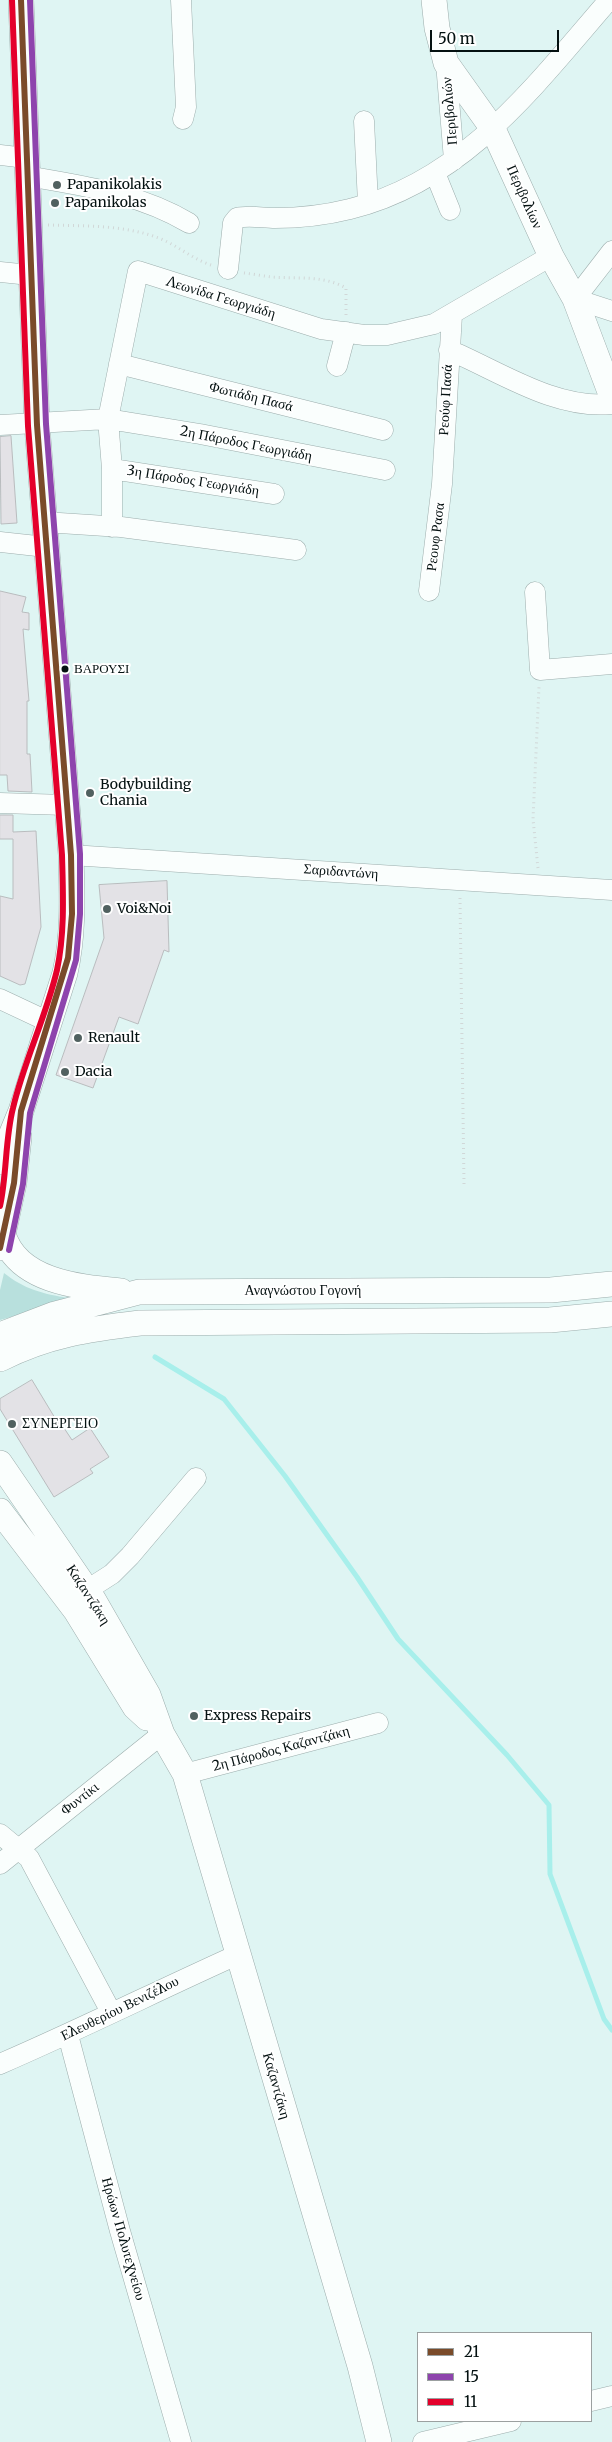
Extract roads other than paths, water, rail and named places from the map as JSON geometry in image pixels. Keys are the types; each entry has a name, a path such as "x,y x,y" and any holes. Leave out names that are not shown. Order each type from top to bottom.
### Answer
{"main road":[{"path":"0,1162 21,1111 70,952 73,918 70,855 37,425 21,0"},
{"name":"Περιβολίων","path":"434,0 437,28 446,63 494,129 551,256 575,300 611,394"},
{"path":"21,1111 14,1183 2,1241 14,1257 52,1280 102,1289 139,1292"},
{"name":"Αναγνώστου Γογονή","path":"0,1335 54,1314 139,1292 551,1290 612,1284"},
{"path":"0,1359 58,1335 80,1330 140,1323 550,1320 612,1314"},
{"name":"Καζαντζάκη","path":"0,1463 87,1590 148,1695 162,1734 185,1774 360,2366 379,2442"},
{"name":"Καζαντζάκη","path":"0,1510 76,1612 136,1706 162,1734"}],"street":[{"path":"181,0 186,107 183,119"},
{"path":"228,270 233,223 237,218 298,217 333,212 368,203 406,189 454,160 494,129 609,0"},
{"name":"Περιβολιών","path":"446,63 454,160"},
{"path":"364,121 368,203"},
{"path":"0,155 27,167 145,201 167,210 189,223"},
{"path":"435,173 450,210"},
{"path":"612,251 575,300 612,311"},
{"name":"Λεωνίδα Γεωργιάδη","path":"112,527 112,468 108,419 138,271 322,329 387,335 434,324 551,256"},
{"path":"0,272 30,275"},
{"name":"Ρεούφ Πασά","path":"442,484 452,315"},
{"path":"337,366 339,332"},
{"path":"449,350 544,393 598,406 611,394"},
{"name":"Φωτιάδη Πασά","path":"119,364 383,430"},
{"path":"0,425 37,425 108,419"},
{"name":"2η Πάροδος Γεωργιάδη","path":"108,419 200,434 385,470"},
{"name":"3η Πάροδος Γεωργιάδη","path":"112,468 274,494"},
{"name":"Ρεουφ Ρασα","path":"429,591 442,484"},
{"path":"0,542 112,527 296,550"},
{"path":"535,592 540,670 612,664"},
{"path":"0,803 66,805"},
{"name":"Σαριδαντώνη","path":"70,855 612,890"},
{"path":"0,999 49,1022"},
{"path":"87,1590 112,1574 130,1556 196,1478"},
{"name":"2η Πάροδος Καζαντζάκη","path":"185,1774 378,1723"},
{"name":"Φυντίκι","path":"0,1864 162,1734"},
{"path":"0,1834 29,1858 111,2012"},
{"name":"Ελευθερίου Βενιζέλου","path":"0,2064 68,2035 111,2012 239,1954"},
{"name":"Ηρώων Πολυτεχνείου","path":"68,2035 120,2231 181,2442"},
{"path":"592,2401 612,2396"},
{"path":"423,2442 507,2422"}],"waterway":[{"path":"155,1357 224,1399 285,1476 357,1577 398,1639 507,1755 549,1805 550,1874 604,2019 612,2030"}],"place":[{"name":"Papanikolakis","path":"57,185"},
{"name":"Papanikolas","path":"55,203"},
{"name":"ΒΑΡΟΥΣΙ","path":"65,669"},
{"name":"Bodybuilding Chania","path":"90,793"},
{"name":"Voi&Noi","path":"107,909"},
{"name":"Renault","path":"78,1038"},
{"name":"Dacia","path":"65,1072"},
{"name":"ΣΥΝΕΡΓΕΙΟ","path":"12,1424"},
{"name":"Express Repairs","path":"194,1716"}]}
